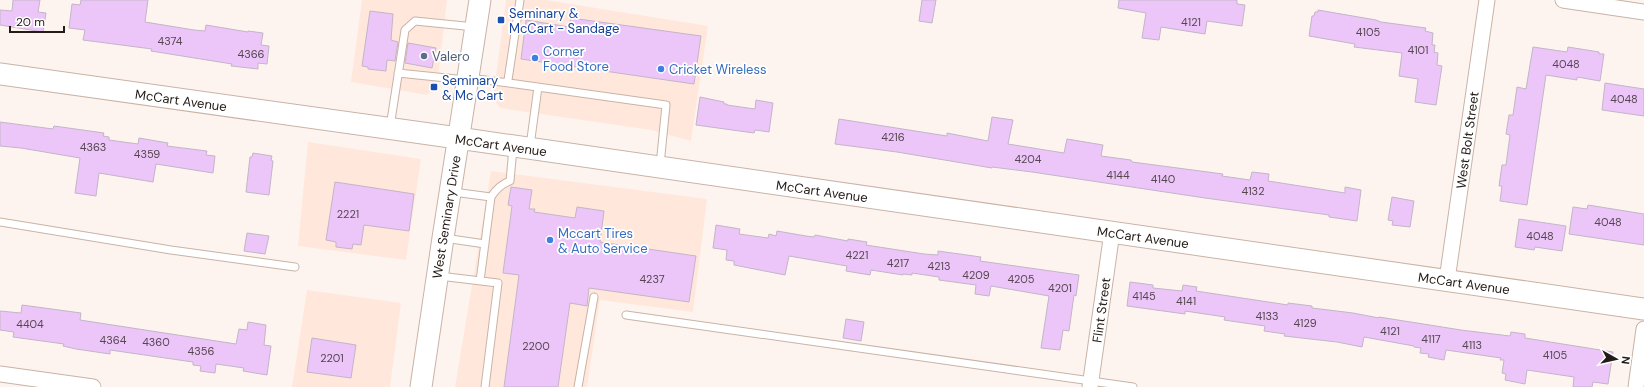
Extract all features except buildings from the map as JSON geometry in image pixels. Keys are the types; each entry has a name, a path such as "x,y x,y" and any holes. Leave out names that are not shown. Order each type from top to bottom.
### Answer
{"main road":[{"name":"West Seminary Drive","path":"421,387 480,0"},
{"name":"McCart Avenue","path":"0,74 521,147 1644,309"}],"street":[{"name":"West Bolt Street","path":"1448,280 1488,0"},
{"path":"1563,0 1644,12"},
{"name":"Flint Street","path":"1090,384 1112,232"},
{"path":"1636,387 1644,330"},
{"path":"0,374 93,387"}],"lane":[{"path":"509,83 508,80 520,0"},
{"path":"390,129 405,30 415,21 476,27"},
{"path":"398,74 509,83 666,105 659,167"},
{"path":"480,281 491,197 495,190 502,184 510,181 538,87"},
{"path":"450,192 491,197"},
{"path":"0,222 171,250 295,267"},
{"path":"443,238 485,244"},
{"path":"437,276 498,283 485,387"},
{"path":"578,387 594,297"},
{"path":"626,315 1090,384 1133,387"}],"shaded area":[{"path":"362,0 447,0 437,87 427,95 351,82"},
{"path":"506,0 546,0 708,26 691,141 651,130 500,108 493,98"},
{"path":"308,142 421,159 406,260 298,246"},
{"path":"491,171 707,199 693,312 600,300 587,387 455,387"},
{"path":"307,290 401,303 390,387 292,387"}],"place":[{"name":"Seminary & McCart - Sandage","path":"501,20"},
{"name":"Valero","path":"424,56"},
{"name":"Corner Food Store","path":"535,58"},
{"name":"Cricket Wireless","path":"661,69"},
{"name":"Seminary & Mc Cart","path":"434,87"},
{"name":"Mccart Tires & Auto Service","path":"550,240"}]}
